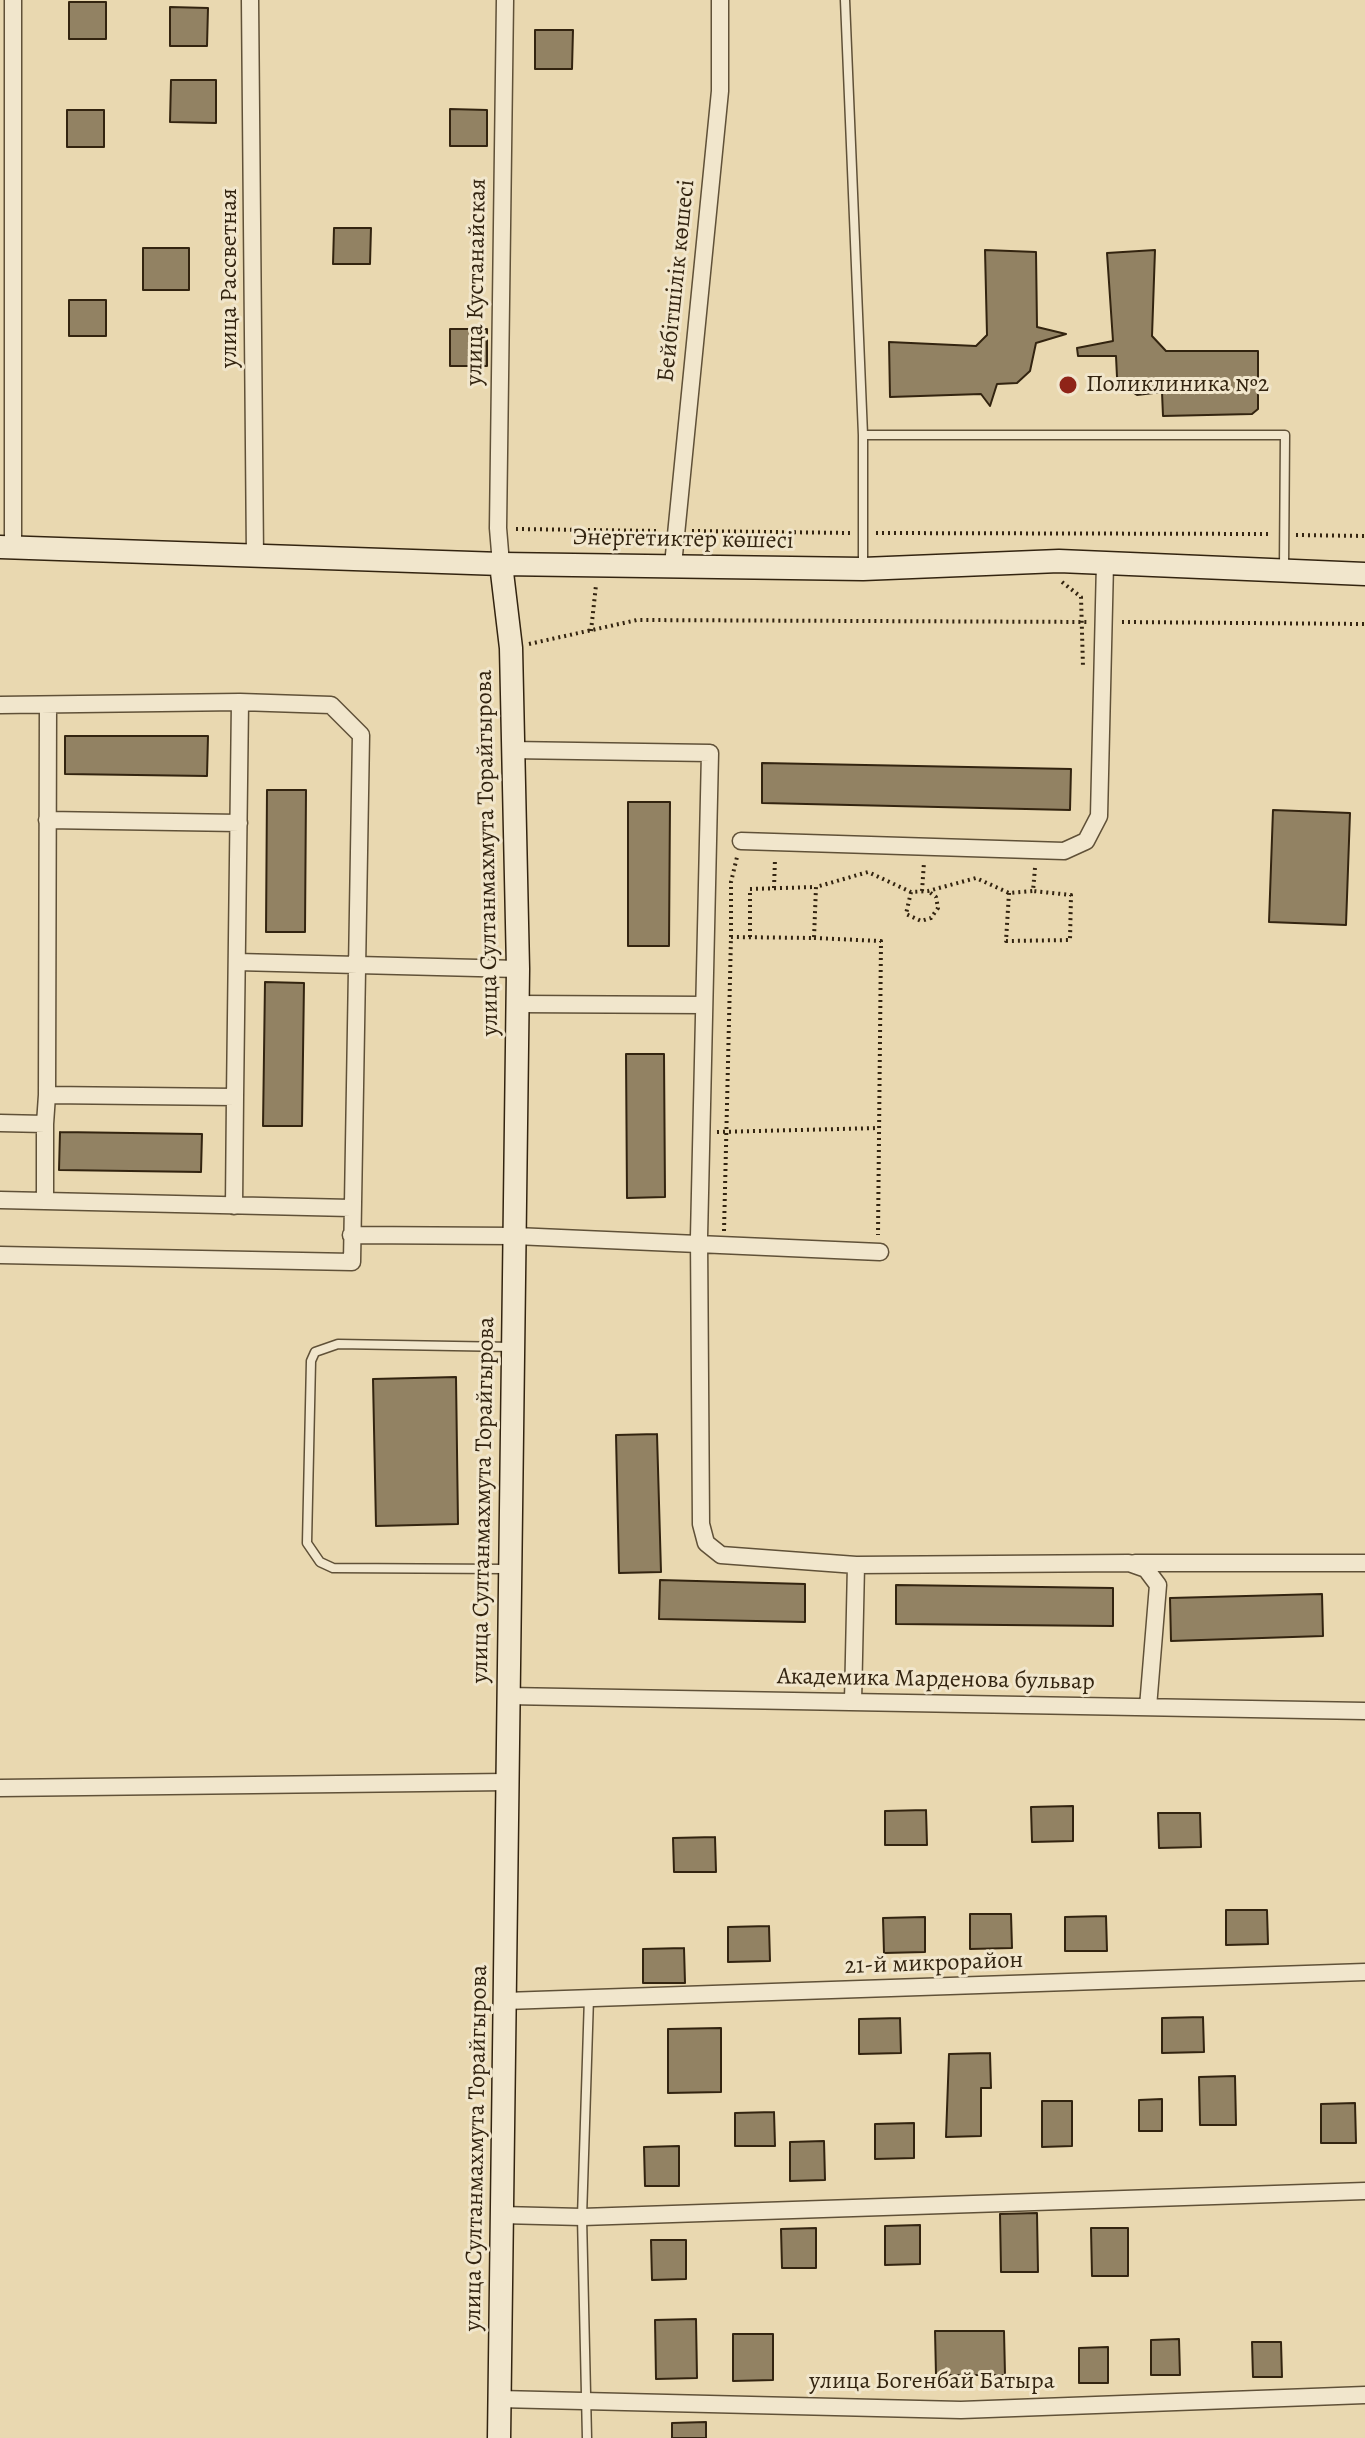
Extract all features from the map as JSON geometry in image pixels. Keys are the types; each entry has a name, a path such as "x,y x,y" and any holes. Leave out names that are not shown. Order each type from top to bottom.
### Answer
{"main road":[{"name":"Энергетиктер көшесі","path":"7,547 501,564 863,569 1059,561 1365,574"},
{"name":"улица Султанмахмута Торайгырова","path":"499,2438 518,1004 511,648 501,564"}],"street":[{"path":"7,547 13,0"},
{"name":"улица Рассветная","path":"250,0 255,557"},
{"name":"улица Кустанайская","path":"501,564 498,528 505,0"},
{"name":"Бейбітшілік көшесі","path":"673,565 720,91 720,0"},
{"path":"741,841 1064,851 1086,841 1099,816 1105,563"},
{"path":"234,1206 240,702"},
{"path":"0,705 240,702 331,705 361,735 352,1262 0,1255"},
{"path":"45,1201 48,705"},
{"path":"511,750 710,753 699,1241 701,1524 706,1543 721,1555 856,1565 1365,1563"},
{"path":"47,820 239,823"},
{"path":"237,962 518,969"},
{"path":"518,1004 704,1005"},
{"path":"47,1095 235,1097"},
{"path":"0,1123 45,1124"},
{"path":"0,1200 351,1208"},
{"path":"351,1235 879,1245"},
{"path":"1129,1563 1146,1569 1158,1585 1148,1707"},
{"path":"853,1702 856,1565"},
{"name":"Академика Марденова бульвар","path":"507,1696 1365,1711"},
{"path":"0,1788 507,1782"},
{"name":"21-й микрорайон","path":"505,2001 1365,1972"},
{"path":"501,2215 582,2217 1365,2191"},
{"name":"улица Богенбай Батыра","path":"499,2399 961,2410 1365,2395"}],"lane":[{"path":"845,0 863,435 863,569"},
{"path":"863,435 1285,435 1284,572"},
{"path":"509,1569 333,1568 320,1562 307,1543 311,1361 315,1352 338,1344 513,1347"},
{"path":"587,2438 582,2217 589,1997"}],"path":[{"path":"498,528 1365,536"},
{"path":"1060,581 1081,597 1083,673"},
{"path":"511,648 637,620 1365,624"},
{"path":"699,1241 724,1237 731,882 741,841"},
{"path":"774,888 776,841"},
{"path":"925,846 925,891"},
{"path":"1033,891 1037,850"},
{"path":"750,937 750,889 816,887 868,872 911,892 976,878 1009,893 1033,891 1071,895 1070,940 1006,941 1009,893"},
{"path":"814,938 816,887"},
{"path":"911,892 906,914 921,921 931,918 938,908 936,897 925,891"},
{"path":"731,937 881,941 879,1245"},
{"path":"700,1132 879,1128"}],"building":[{"path":"69,2 106,2 106,39 69,39"},
{"path":"170,7 208,8 207,46 170,46"},
{"path":"535,30 573,30 572,69 535,69"},
{"path":"171,80 216,80 216,123 170,122"},
{"path":"450,109 487,110 487,146 450,146"},
{"path":"67,110 104,110 104,147 67,147"},
{"path":"334,228 371,228 370,264 333,264"},
{"path":"143,248 189,248 189,290 143,290"},
{"path":"985,250 1036,252 1037,327 1066,334 1036,343 1030,371 1017,383 997,384 990,406 981,394 890,397 889,342 976,346 987,335"},
{"path":"1155,250 1152,336 1166,351 1258,351 1258,409 1252,414 1163,416 1162,392 1137,395 1126,388 1117,377 1116,356 1078,356 1077,348 1113,341 1107,253"},
{"path":"69,300 106,300 106,336 69,336"},
{"path":"450,329 487,329 487,366 450,366"},
{"path":"65,736 208,736 207,776 65,774"},
{"path":"762,763 1071,769 1070,810 762,803"},
{"path":"267,790 306,790 305,932 266,932"},
{"path":"628,802 670,802 669,946 628,946"},
{"path":"1273,810 1350,813 1346,925 1269,922"},
{"path":"265,982 304,983 302,1126 263,1126"},
{"path":"626,1054 664,1054 665,1197 627,1198"},
{"path":"60,1132 202,1134 201,1172 59,1170"},
{"path":"456,1377 458,1524 376,1526 373,1379"},
{"path":"657,1434 661,1572 619,1573 616,1435"},
{"path":"660,1580 805,1584 805,1622 659,1619"},
{"path":"896,1585 1113,1588 1113,1626 896,1624"},
{"path":"1322,1594 1323,1636 1171,1641 1170,1598"},
{"path":"1073,1806 1073,1841 1032,1842 1031,1807"},
{"path":"926,1810 927,1845 885,1845 885,1811"},
{"path":"1158,1813 1200,1813 1201,1847 1159,1848"},
{"path":"715,1837 716,1872 674,1872 673,1838"},
{"path":"1226,1910 1267,1910 1268,1944 1226,1945"},
{"path":"970,1914 1011,1914 1012,1948 970,1949"},
{"path":"1106,1916 1107,1951 1065,1951 1065,1917"},
{"path":"925,1917 925,1952 884,1953 883,1918"},
{"path":"769,1926 770,1961 728,1962 728,1927"},
{"path":"684,1948 685,1983 643,1983 643,1949"},
{"path":"1203,2017 1204,2052 1162,2053 1162,2018"},
{"path":"900,2018 901,2053 859,2054 859,2019"},
{"path":"721,2028 721,2092 668,2093 668,2029"},
{"path":"990,2053 991,2088 981,2088 981,2136 946,2137 949,2054"},
{"path":"1235,2076 1236,2125 1200,2125 1199,2077"},
{"path":"1162,2099 1162,2131 1139,2131 1139,2100"},
{"path":"1042,2101 1072,2101 1072,2146 1042,2147"},
{"path":"1355,2103 1356,2143 1321,2143 1321,2104"},
{"path":"774,2112 775,2146 735,2146 735,2113"},
{"path":"914,2123 914,2158 875,2159 875,2124"},
{"path":"824,2141 825,2180 790,2181 790,2142"},
{"path":"679,2146 679,2186 645,2186 644,2147"},
{"path":"1037,2213 1038,2272 1001,2272 1000,2214"},
{"path":"920,2225 920,2264 885,2265 885,2226"},
{"path":"816,2228 816,2268 782,2268 781,2229"},
{"path":"1091,2228 1128,2228 1128,2276 1092,2276"},
{"path":"651,2240 686,2240 686,2279 652,2280"},
{"path":"696,2319 697,2378 656,2379 655,2320"},
{"path":"935,2331 1004,2331 1005,2375 936,2375"},
{"path":"733,2334 773,2334 773,2380 733,2381"},
{"path":"1179,2339 1180,2375 1151,2375 1151,2340"},
{"path":"1252,2342 1281,2342 1282,2377 1253,2377"},
{"path":"1108,2347 1108,2383 1079,2383 1079,2348"},
{"path":"706,2422 706,2438 672,2438 672,2423"}],"place":[{"name":"Поликлиника №2","path":"1068,385"}]}
